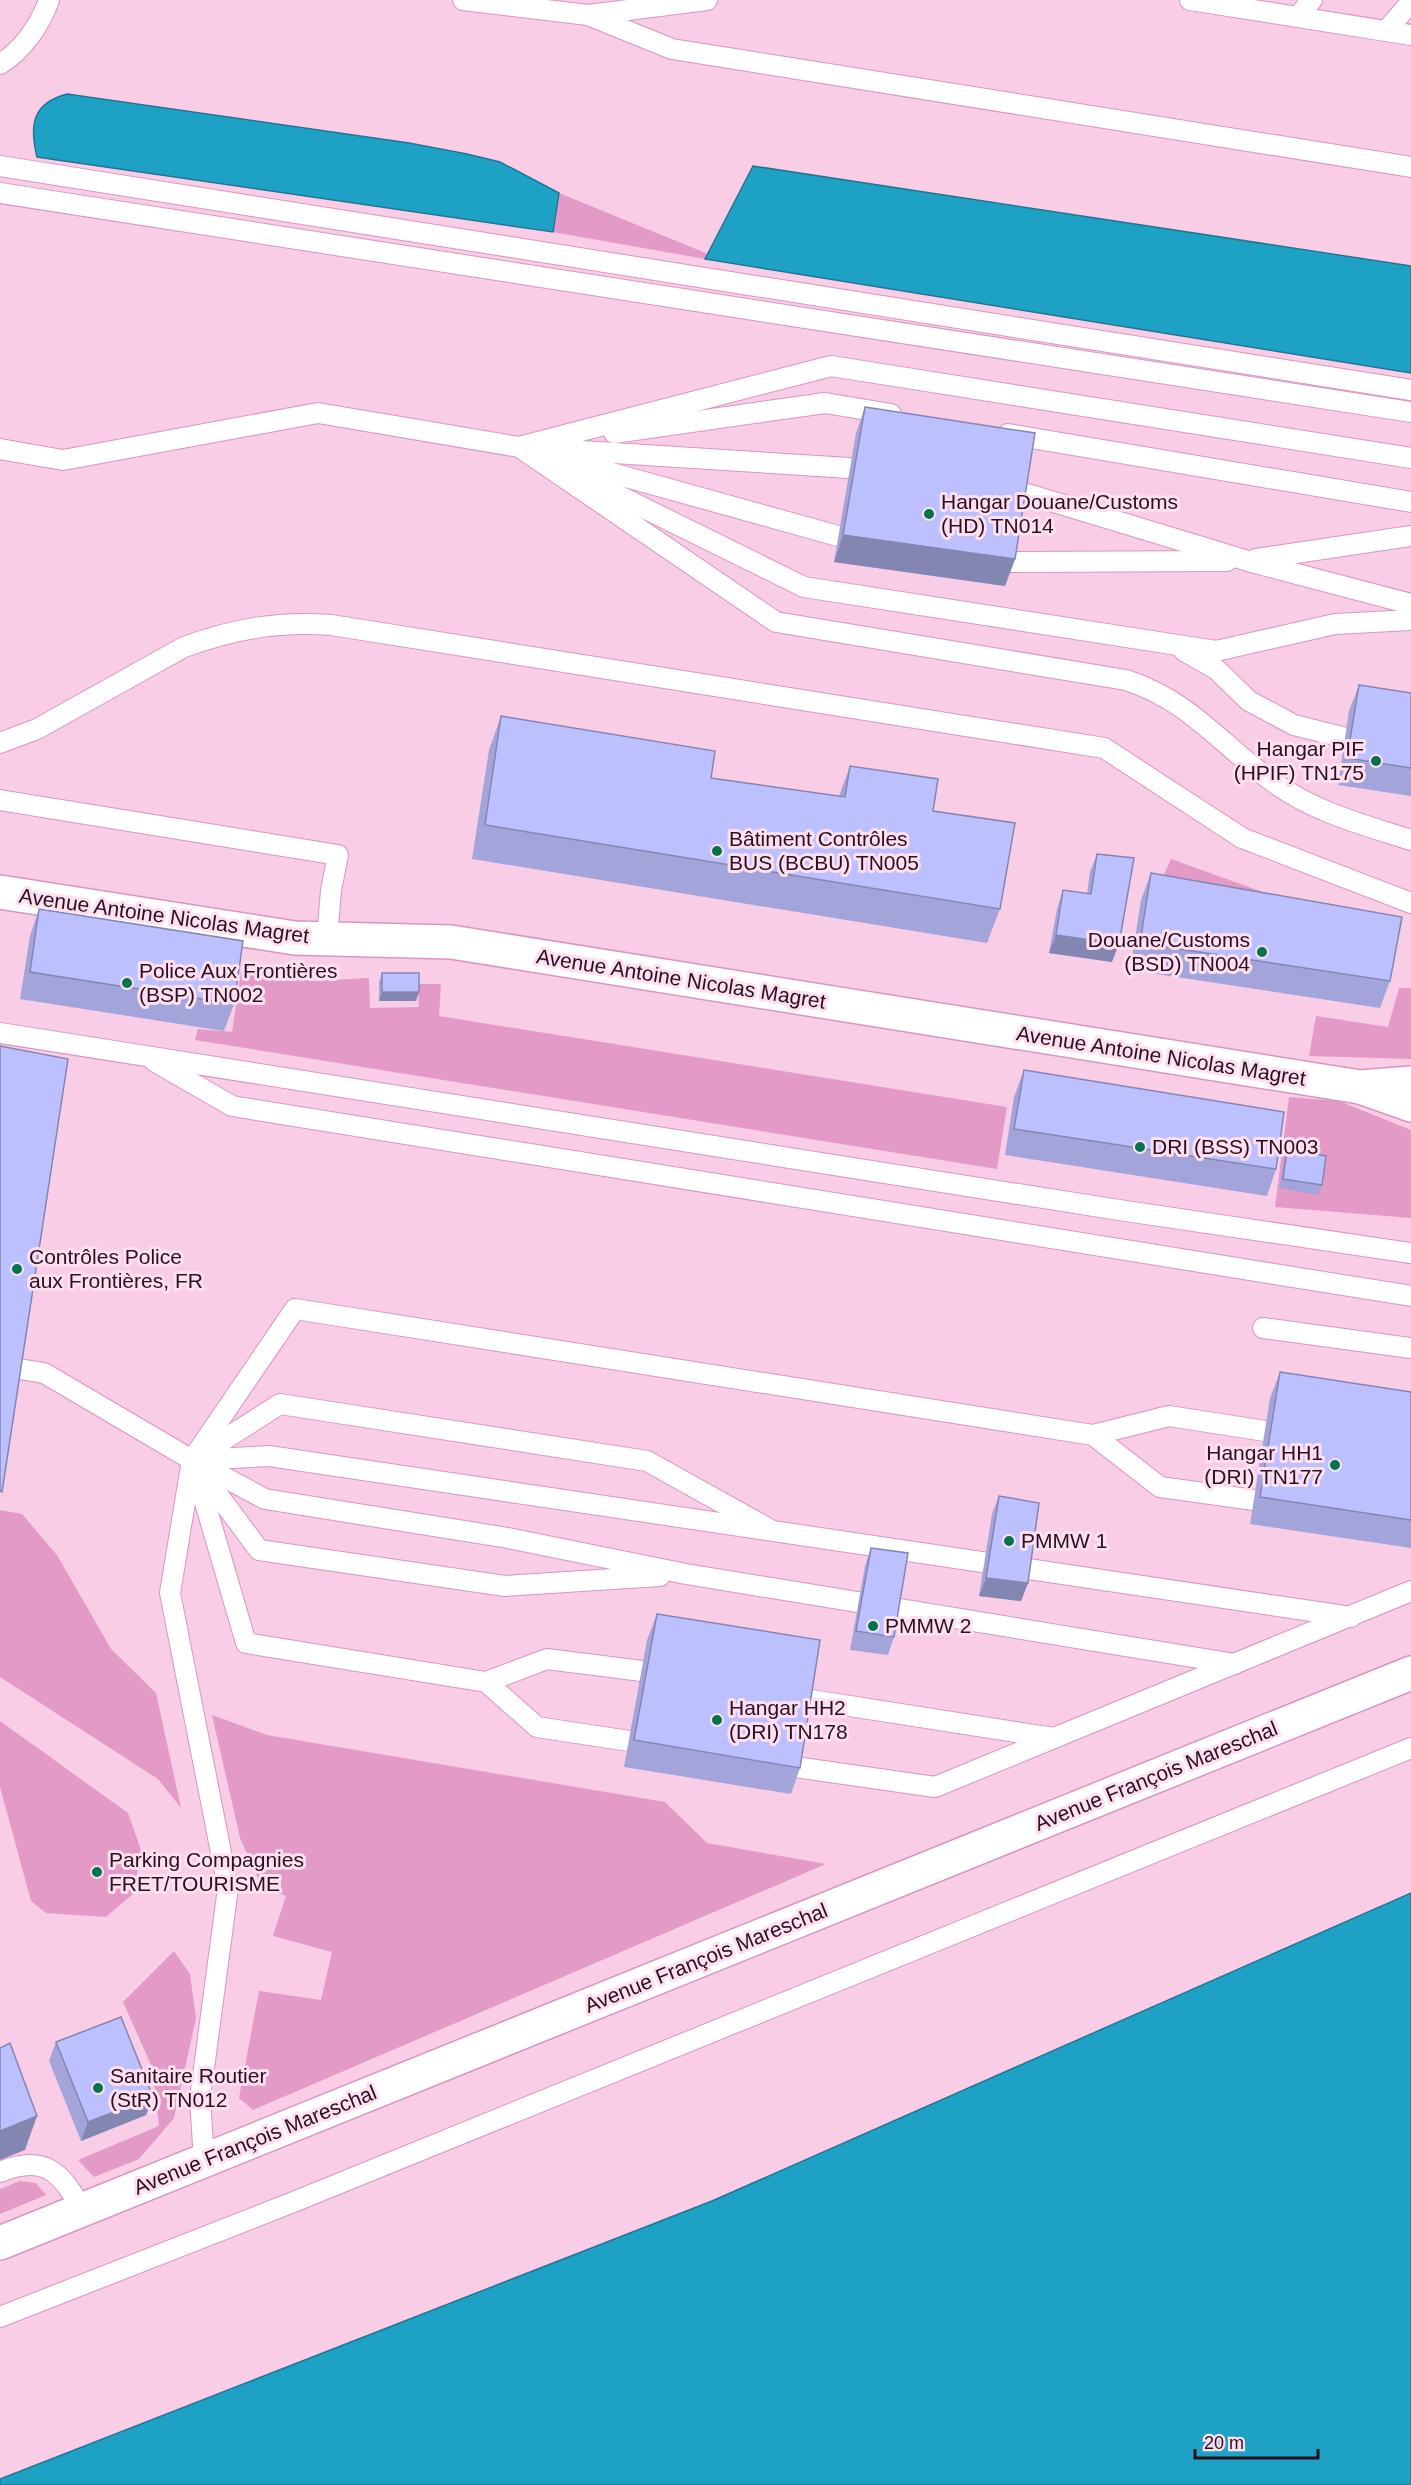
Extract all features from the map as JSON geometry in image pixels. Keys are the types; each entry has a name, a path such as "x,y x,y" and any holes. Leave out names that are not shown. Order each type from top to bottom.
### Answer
{"street":[{"name":"Avenue Antoine Nicolas Magret","path":"0,892 270,935 451,942 1360,1087 1411,1105"},
{"name":"Avenue Antoine Nicolas Magret","path":"1360,1087 1411,1083"},
{"name":"Avenue François Mareschal","path":"0,2243 1411,1672"}],"lane":[{"path":"0,64 13,56 37,25 49,0"},
{"path":"463,0 588,15 706,0"},
{"path":"1207,0 1305,3 1386,31 1411,35"},
{"path":"1386,31 1396,0"},
{"path":"1386,31 1401,0"},
{"path":"1386,31 1407,0"},
{"path":"1386,31 1411,2"},
{"path":"588,15 672,49 1411,167"},
{"path":"0,166 1411,390"},
{"path":"0,193 1411,412"},
{"path":"519,447 831,366 1411,458"},
{"path":"519,447 825,403 907,417"},
{"path":"0,449 63,460 318,413 519,447 849,468"},
{"path":"989,431 1411,502"},
{"path":"519,447 838,536"},
{"path":"519,447 776,622 1126,680 1148,687 1191,712 1264,776 1299,800 1326,812 1411,840"},
{"path":"519,447 804,586 1176,647 1216,651 1335,624 1411,620"},
{"path":"1021,492 1248,561 1411,604"},
{"path":"1010,561 1248,561 1411,536"},
{"path":"0,742 37,729 184,647 208,638 269,624 331,625 1104,748 1242,838 1411,903"},
{"path":"1176,647 1216,669 1249,701 1294,725 1346,738"},
{"path":"0,800 338,855 331,890 327,939"},
{"path":"0,1033 1119,1210 1411,1253"},
{"path":"144,1055 232,1106 1411,1296"},
{"path":"204,2161 200,2097 228,1888 170,1593 192,1460 295,1309 1093,1436 1169,1416 1265,1431"},
{"path":"1263,1328 1411,1348"},
{"path":"19,1369 44,1373 192,1460 265,1499 508,1538 686,1574 1235,1664"},
{"path":"192,1460 280,1404 647,1461 771,1530"},
{"path":"1093,1436 1160,1487 1254,1500"},
{"path":"192,1460 269,1456 1351,1617"},
{"path":"192,1460 259,1550 505,1586 686,1574"},
{"path":"192,1460 246,1643 486,1682 547,1659 642,1671"},
{"path":"795,1767 935,1787 1411,1591"},
{"path":"486,1682 537,1727 629,1741"},
{"path":"805,1699 1054,1738"},
{"path":"0,2317 291,2203 1411,1748"},
{"path":"0,2172 14,2167 36,2165 54,2170 70,2187 82,2210"}],"shaded area":[{"path":"559,193 708,254 705,259 553,232"},
{"path":"1171,859 1377,933 1156,892"},
{"path":"241,972 316,981 369,978 370,1008 419,1007 418,984 441,984 439,1016 1007,1107 997,1169 195,1040 198,1029 232,1032"},
{"path":"1399,988 1411,988 1411,1059 1309,1056 1316,1016 1388,1027"},
{"path":"1289,1097 1339,1101 1411,1130 1411,1218 1275,1207"},
{"path":"0,1510 22,1514 57,1555 111,1649 156,1693 181,1808 158,1779 0,1677"},
{"path":"212,1715 267,1735 665,1802 707,1843 826,1864 253,2110 239,2098 259,1991 321,2000 332,1952 273,1936 286,1896 261,1885 240,1838"},
{"path":"0,1721 128,1813 141,1850 134,1893 106,1917 46,1913 31,1901 0,1787"},
{"path":"174,1951 190,1974 196,2018 174,2118 139,2159 94,2177 78,2160 159,2126 152,2067 123,2002"},
{"path":"20,2181 36,2183 46,2195 0,2214 0,2189"}],"water":[{"path":"67,94 409,143 500,162 559,193 553,232 37,157 34,134 36,116 47,103"},
{"path":"753,166 1411,266 1411,373 705,259"},
{"path":"1411,1893 1411,2485 0,2485 0,2479 712,2201"}],"building":[{"name":"Hangar Douane/Customs (HD) TN014","path":"865,407 1035,433 1015,559 843,535"},
{"path":"1359,685 1411,693 1411,768 1347,758"},
{"name":"Bâtiment Contrôles BUS (BCBU) TN005","path":"501,716 715,751 711,778 845,797 850,766 938,779 933,811 1015,823 1000,909 485,825"},
{"path":"1097,854 1134,858 1119,944 1056,935 1063,890 1091,894"},
{"path":"1151,873 1402,917 1390,981 1140,943"},
{"path":"39,909 243,941 234,1004 30,972"},
{"path":"382,973 419,973 419,992 382,992"},
{"name":"Contrôles Police aux Frontières, FR","path":"0,1046 68,1059 2,1492 0,1491"},
{"path":"1024,1070 1284,1112 1276,1169 1014,1129"},
{"path":"1287,1150 1326,1156 1322,1185 1283,1179"},
{"name":"Hangar HH1 (DRI) TN177","path":"1280,1372 1411,1392 1411,1520 1260,1497"},
{"name":"PMMW 1","path":"999,1496 1039,1503 1028,1583 986,1578"},
{"name":"PMMW 2","path":"871,1548 908,1553 894,1637 856,1631"},
{"name":"Hangar HH2 (DRI) TN178","path":"657,1614 820,1640 800,1768 634,1740"},
{"name":"Sanitaire Routier (StR) TN012","path":"121,2017 153,2097 88,2122 56,2042"},
{"path":"10,2043 37,2116 0,2131 0,2048"}],"place":[{"name":"Hangar Douane/Customs (HD) TN014","path":"929,514"},
{"name":"Hangar PIF (HPIF) TN175","path":"1376,761"},
{"name":"Bâtiment Contrôles BUS (BCBU) TN005","path":"717,851"},
{"name":"Douane/Customs (BSD) TN004","path":"1262,952"},
{"name":"Police Aux Frontières (BSP) TN002","path":"127,983"},
{"name":"DRI (BSS) TN003","path":"1140,1147"},
{"name":"Contrôles Police aux Frontières, FR","path":"17,1269"},
{"name":"Hangar HH1 (DRI) TN177","path":"1335,1465"},
{"name":"PMMW 1","path":"1009,1541"},
{"name":"PMMW 2","path":"873,1626"},
{"name":"Hangar HH2 (DRI) TN178","path":"717,1720"},
{"name":"Parking Compagnies FRET/TOURISME","path":"97,1872"},
{"name":"Sanitaire Routier (StR) TN012","path":"98,2088"}]}
